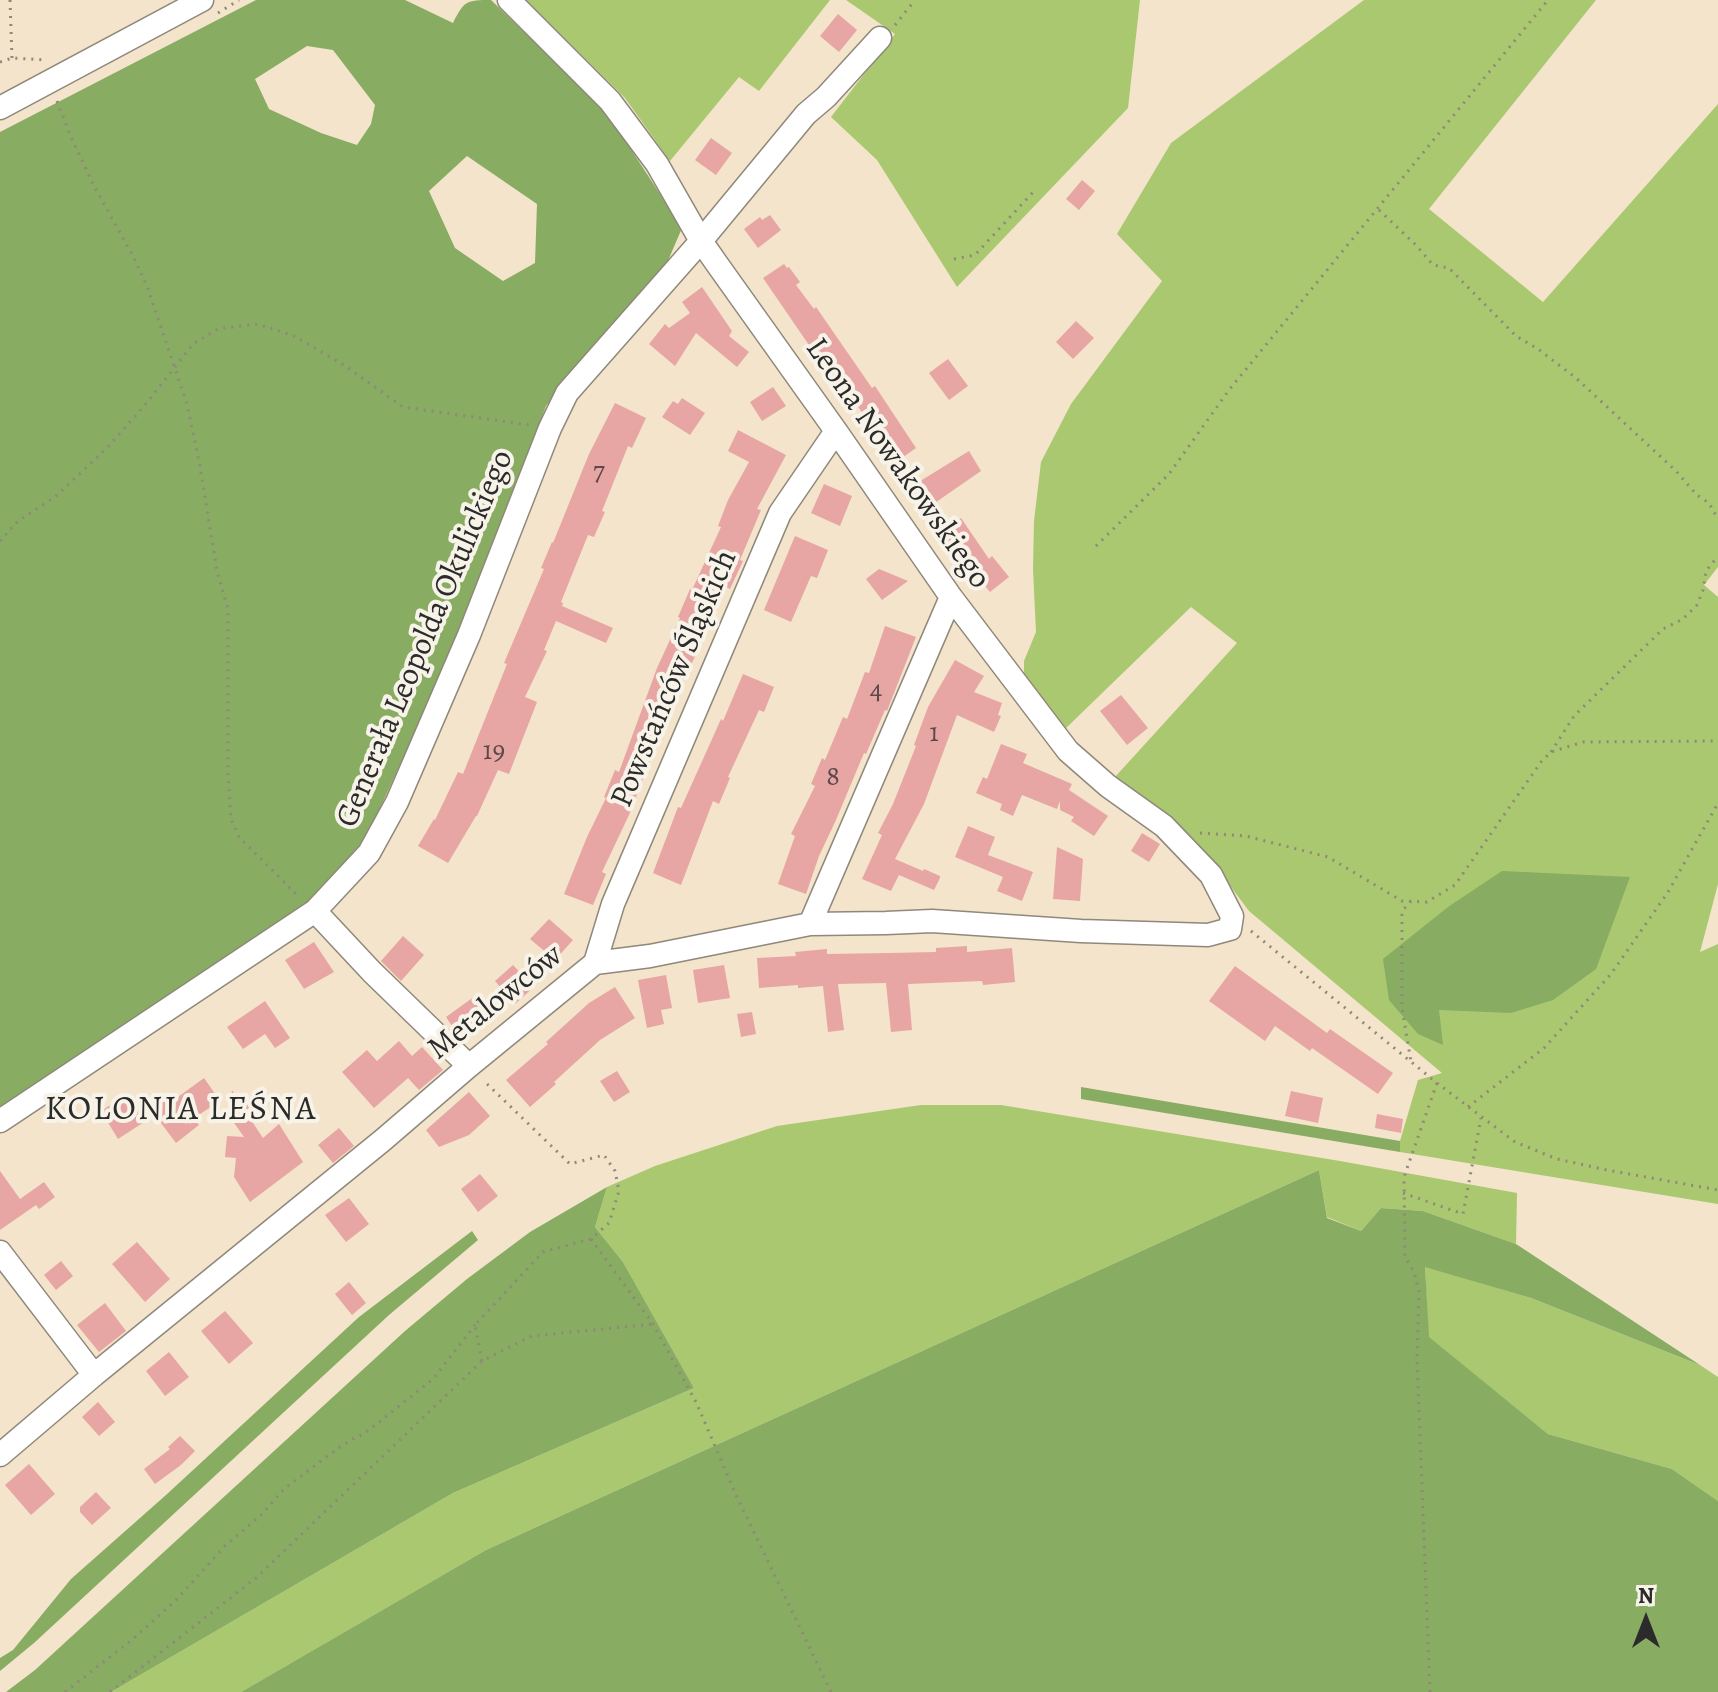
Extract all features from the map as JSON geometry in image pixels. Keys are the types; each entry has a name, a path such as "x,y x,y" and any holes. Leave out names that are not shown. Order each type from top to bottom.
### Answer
{"street":[{"path":"0,108 202,0"},
{"name":"Leona Nowakowskiego","path":"509,0 610,101 657,164 701,241 951,597 1068,751 1108,786 1177,838 1211,875 1232,916"},
{"name":"Generała Leopolda Okulickiego","path":"0,1121 315,911 369,853 397,802 469,635 550,428 567,393 701,241 806,114 826,97 880,38"},
{"name":"Powstańców Śląskich","path":"595,963 613,904 780,513 836,431"},
{"path":"810,924 951,597"},
{"path":"315,911 372,972 469,1066"},
{"name":"Metalowców","path":"0,1455 595,963 650,956 810,924 932,921 1081,931 1208,935 1230,929 1232,916"},
{"path":"0,1252 94,1375"}],"path":[{"path":"10,0 12,58"},
{"path":"880,38 897,24 915,0"},
{"path":"1096,546 1169,474 1229,390 1548,0"},
{"path":"0,62 12,58 48,60 55,65"},
{"path":"53,92 94,186 147,286 187,404 217,571 228,609 231,819 239,837 315,911"},
{"path":"954,259 975,255 1035,190"},
{"path":"1378,208 1433,265 1449,268 1516,336 1538,349 1586,388 1709,503 1718,519"},
{"path":"0,541 18,521 55,497 107,448 193,344 218,329 258,324 294,336 344,365 403,407 550,428"},
{"path":"1177,838 1203,832 1246,836 1328,857 1402,901 1427,902 1455,885 1574,716 1663,629 1683,619 1697,605 1706,571 1718,556"},
{"path":"1551,752 1583,742 1718,741"},
{"path":"1468,1107 1544,1048 1611,974 1668,892 1718,803"},
{"path":"1411,901 1404,909 1402,924 1402,1008 1411,1062"},
{"path":"1232,916 1437,1083 1515,1142 1557,1159 1718,1190"},
{"path":"65,1692 133,1639 176,1600 225,1546 261,1515 284,1489 337,1449 364,1434 433,1379 475,1325 543,1252 591,1239 609,1223 619,1191 615,1171 604,1155 570,1164 469,1066"},
{"path":"1430,1692 1417,1359 1419,1291 1414,1272 1405,1257 1403,1193 1404,1177 1437,1083"},
{"path":"1403,1193 1463,1214 1482,1117"},
{"path":"591,1239 653,1324 696,1402 736,1495 831,1692"},
{"path":"110,1692 256,1578 482,1361 532,1336 653,1324"},
{"path":"475,1325 482,1361"}],"green space":[{"path":"256,0 405,0 453,23 467,3 491,0 608,114 682,228 667,263 546,406 457,639 367,837 307,904 0,1113 0,132","holes":["307,46 333,50 375,105 371,124 357,145 321,133 269,109 255,79","467,156 537,204 535,263 503,281 455,248 429,191"]},
{"path":"526,0 830,0 759,91 739,77 670,161 625,98"},
{"path":"846,0 1140,0 1128,108 957,287 877,160 831,117 895,34"},
{"path":"1364,0 1596,0 1429,209 1543,302 1718,104 1718,567 1704,585 1718,597 1718,884 1700,952 1718,944 1718,1204 1400,1152 1400,1141 1418,1080 1442,1073 1249,911 1219,871 1187,838 1115,777 1237,643 1191,607 1063,731 1024,678 1024,661 1036,632 1034,521 1041,462 1071,404 1162,281 1117,234 1171,143"},
{"path":"1502,871 1630,877 1596,969 1553,1000 1511,1013 1439,1010 1443,1045 1418,1034 1389,1000 1383,959 1448,907"},
{"path":"1081,1087 1400,1141 1400,1152 1081,1099"},
{"path":"921,1105 1001,1105 1517,1193 1516,1244 1423,1211 1381,1208 1361,1231 1327,1217 1319,1170 486,1550 241,1692 111,1692 453,1493 694,1388 623,1262 595,1227 607,1187 655,1166 777,1126"},
{"path":"1319,1170 1327,1218 1361,1231 1381,1208 1423,1211 1516,1244 1700,1365 1531,1298 1425,1267 1429,1337 1548,1434 1672,1469 1718,1501 1718,1692 241,1692 486,1550"},
{"path":"607,1187 595,1227 623,1262 694,1388 453,1493 111,1692 6,1692 35,1670 405,1331 530,1232"},
{"path":"472,1231 478,1240 389,1315 0,1671 0,1658 13,1650 71,1579 359,1317"},
{"path":"1425,1266 1531,1298 1700,1365 1718,1377 1718,1501 1672,1469 1548,1434 1428,1337"}],"building":[{"path":"838,14 857,30 839,52 820,36"},
{"path":"711,138 732,153 716,175 695,160"},
{"path":"1082,180 1095,191 1079,210 1066,199"},
{"path":"770,215 781,230 758,248 744,229 760,217 762,220"},
{"path":"784,264 800,282 796,285 814,309 816,307 872,388 875,386 916,448 896,462 841,382 837,386 763,278"},
{"path":"702,287 732,331 729,336 749,352 737,367 696,333 675,366 649,344 665,324 669,328 690,313 682,302"},
{"path":"1076,321 1094,338 1073,359 1056,342"},
{"path":"948,359 968,386 949,400 929,373"},
{"path":"773,387 786,406 762,421 750,402"},
{"path":"682,398 705,413 690,435 662,417 673,401 678,404"},
{"path":"615,403 646,418 632,448 628,446 602,511 605,512 594,537 588,535 561,602 562,606 613,628 606,643 556,621 544,650 547,651 525,697 537,702 509,774 498,770 477,816 448,863 418,846 435,820 458,772 463,774 507,664 504,663 544,569 541,568 589,454"},
{"path":"738,430 786,455 757,509 761,510 740,560 743,561 730,589 726,587 671,715 668,714 629,815 602,872 606,874 593,905 564,894 615,770 619,772 678,617 721,527 718,526 728,500 749,462 728,451"},
{"path":"969,451 981,471 926,509 909,488"},
{"path":"824,484 852,496 840,526 811,513"},
{"path":"961,518 989,559 992,556 1009,577 990,592 982,582 980,584 941,532"},
{"path":"795,536 828,550 817,578 811,576 791,622 764,610"},
{"path":"879,569 908,581 882,600 866,579"},
{"path":"885,626 916,637 887,711 864,753 819,856 806,894 778,884 795,836 791,834 815,786 811,784 822,758 825,760 843,717 847,719 865,672 869,673"},
{"path":"955,660 984,676 974,692 1002,703 998,715 1001,716 994,732 957,715 924,804 895,859 940,878 934,890 899,875 891,891 862,879 882,835 878,833 893,804 928,707"},
{"path":"743,674 774,687 764,712 759,710 719,804 713,801 681,885 653,873 678,807 681,808"},
{"path":"1121,695 1148,728 1127,745 1100,711"},
{"path":"1001,744 1027,754 1023,763 1072,784 1069,790 1108,816 1094,836 1071,821 1074,817 1060,810 1060,801 1057,809 1022,795 1013,816 1000,810 1002,804 976,793 983,777 987,779"},
{"path":"968,826 995,837 988,855 1033,872 1022,901 997,891 1003,877 955,857"},
{"path":"1142,833 1160,844 1149,862 1131,851"},
{"path":"1057,847 1083,859 1080,901 1053,899"},
{"path":"549,919 573,940 555,960 530,939"},
{"path":"403,936 424,955 401,981 381,961"},
{"path":"314,942 334,972 304,989 285,960"},
{"path":"967,946 967,952 1012,948 1015,982 983,985 982,981 908,984 912,1030 891,1032 886,983 838,984 844,1030 828,1032 823,986 759,988 757,958 796,956 795,952 827,949 827,954 890,953 936,952 936,948"},
{"path":"513,965 534,987 515,1004 495,981"},
{"path":"724,965 730,998 698,1003 693,970"},
{"path":"1235,966 1327,1033 1330,1029 1393,1073 1378,1094 1275,1026 1265,1041 1209,1001"},
{"path":"666,975 672,1008 661,1010 664,1024 647,1028 638,980"},
{"path":"615,987 635,1018 600,1040 530,1107 506,1080 589,1003"},
{"path":"475,996 490,1017 470,1036 468,1032 460,1038 446,1017"},
{"path":"265,1001 290,1038 275,1048 265,1034 243,1049 227,1027"},
{"path":"752,1012 756,1034 741,1037 737,1014"},
{"path":"399,1041 412,1056 422,1047 443,1070 419,1090 408,1078 374,1108 342,1072 367,1050 377,1061"},
{"path":"617,1071 630,1092 614,1102 600,1081"},
{"path":"204,1078 220,1101 194,1118 199,1125 176,1143 155,1115 118,1139 101,1111 126,1095 136,1112 154,1098 159,1105 175,1093 178,1097"},
{"path":"232,1090 236,1097 240,1094 250,1107 245,1111 263,1138 279,1124 303,1162 250,1202 234,1177 236,1158 225,1157 227,1136 244,1137 232,1120 229,1123"},
{"path":"1291,1091 1323,1098 1318,1123 1285,1116"},
{"path":"469,1092 490,1116 469,1135 439,1147 426,1130"},
{"path":"1377,1114 1403,1119 1401,1133 1375,1128"},
{"path":"339,1128 354,1146 333,1163 318,1145"},
{"path":"0,1171 20,1199 44,1182 55,1197 39,1209 36,1205 0,1230"},
{"path":"480,1174 498,1196 478,1212 461,1189"},
{"path":"349,1198 369,1224 346,1242 325,1215"},
{"path":"137,1242 170,1279 145,1302 112,1264"},
{"path":"61,1261 73,1276 56,1290 44,1275"},
{"path":"349,1282 366,1303 352,1315 335,1294"},
{"path":"105,1303 126,1331 99,1352 77,1325"},
{"path":"225,1311 253,1343 229,1364 201,1331"},
{"path":"169,1352 189,1377 165,1396 146,1371"},
{"path":"98,1402 115,1422 99,1436 82,1417"},
{"path":"180,1436 195,1451 155,1484 144,1469 170,1449 168,1447"},
{"path":"29,1464 55,1494 31,1515 5,1485"},
{"path":"96,1492 111,1508 92,1525 80,1512 80,1507"}],"district":[{"name":"KOLONIA LEŚNA","path":"181,1111"}]}
